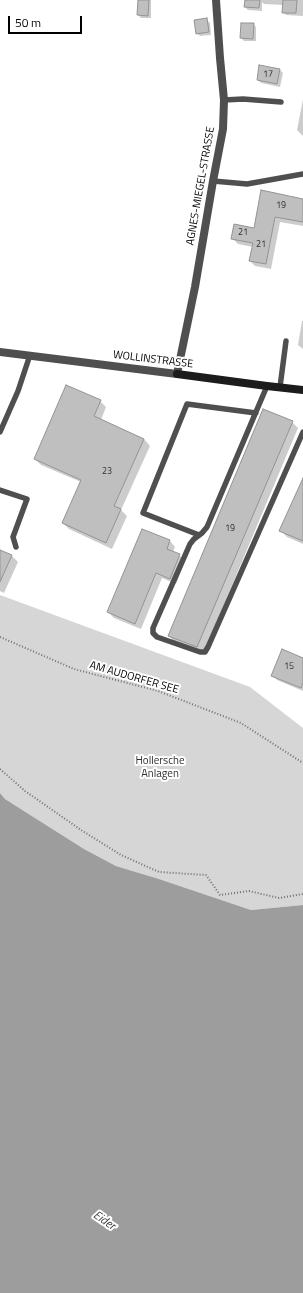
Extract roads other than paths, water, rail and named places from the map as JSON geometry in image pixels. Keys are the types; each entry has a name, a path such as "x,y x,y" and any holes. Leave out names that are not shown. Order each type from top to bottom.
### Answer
{"street":[{"name":"AGNES-MIEGEL-STRASSE","path":"177,374 195,287 223,129 224,100 216,0"},
{"name":"WOLLINSTRASSE","path":"0,352 303,390"}],"lane":[{"path":"224,100 242,99 281,102"},
{"path":"213,181 247,184 303,174"},
{"path":"280,387 286,341"},
{"path":"0,432 18,391 30,355"},
{"path":"267,386 207,526 190,544 153,628 153,633 157,637 200,652 205,652 213,638 303,432"},
{"path":"199,535 143,513 187,404 256,413"},
{"path":"0,490 26,499 14,537 16,547"}],"water":[{"name":"Eider","path":"0,793 5,799 84,849 116,866 251,910 303,905 303,1293 0,1293"}],"park label":[{"name":"Hollersche Anlagen","path":"160,767"}]}
